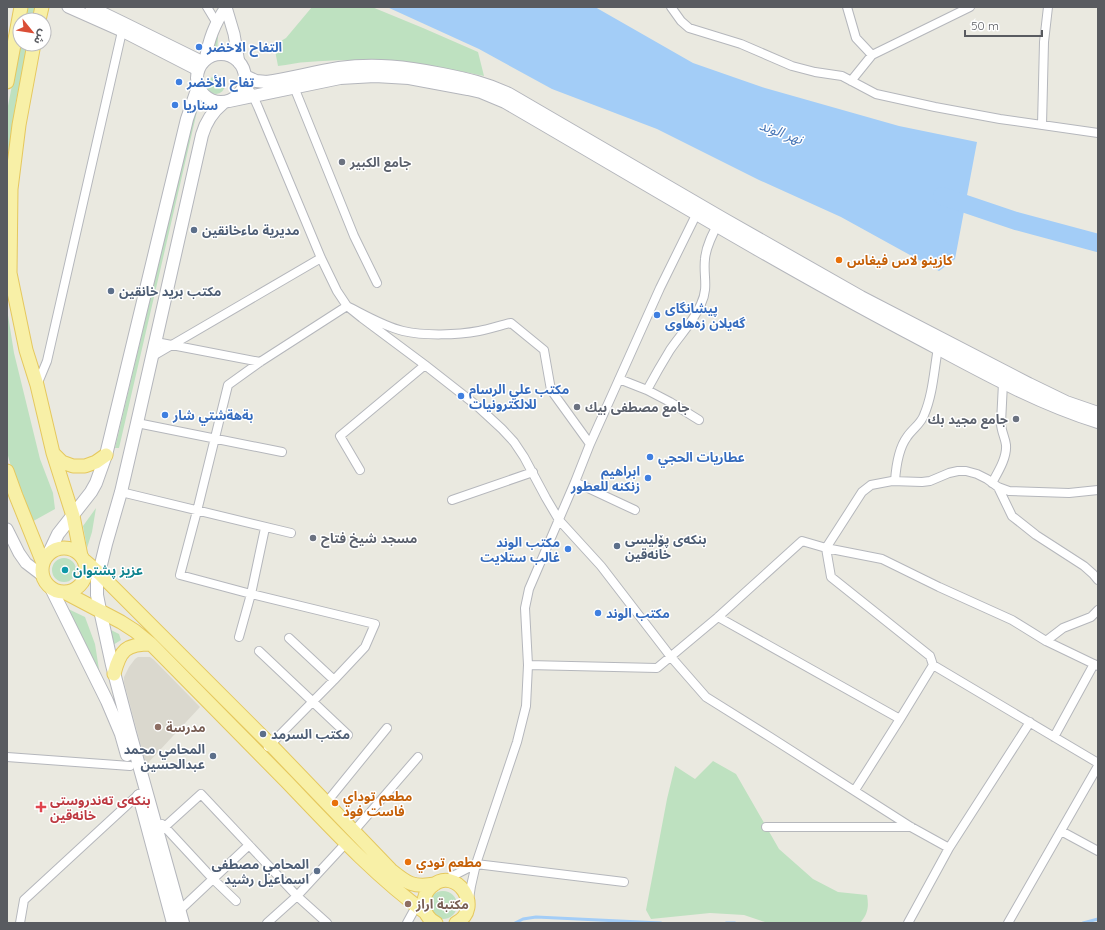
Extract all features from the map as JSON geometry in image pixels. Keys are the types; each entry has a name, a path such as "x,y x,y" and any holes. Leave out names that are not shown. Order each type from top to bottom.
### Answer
{"main road":[{"path":"7,82 21,7"},
{"path":"32,52 19,126 11,189 10,273 26,350 37,385 53,453 73,516 86,568 86,576 78,588 64,592 51,588"},
{"path":"183,923 162,830 153,814 114,674 97,594 97,581 121,492 202,135 209,117 215,109 226,102 235,98 243,89 245,79 244,70 239,63 234,58 227,55 219,54 212,56 202,64 197,76 198,87 202,94 215,102 226,102 340,78 364,76 409,78 481,92 505,102 698,210 856,305 1050,405 1098,422"},
{"path":"245,79 267,82 339,68 375,66 411,68 484,83 509,94 698,210"},
{"path":"45,564 58,534 94,488 106,455 186,124 198,87"},
{"path":"719,222 1003,371 1066,402 1098,413"},
{"path":"53,453 62,462 73,466 85,466 96,462 106,455"},
{"path":"7,471 45,564 46,582 51,588 107,701 121,734 139,794 173,923"},
{"path":"45,564 54,550 69,548 76,551 270,744 391,870 408,883 434,886 449,881 461,886 468,898 468,913 456,923"},
{"path":"64,592 100,610 136,631 151,644 346,843 411,903 436,923"},
{"path":"114,674 117,662 126,650 131,646 138,644 151,644"},
{"path":"421,910 424,906 424,899 434,886"}],"street":[{"path":"68,7 123,27 202,64 216,22 226,7"},
{"path":"91,7 123,27"},
{"path":"207,7 216,22"},
{"path":"226,7 234,34 239,63"},
{"path":"671,7 680,21 689,28 742,44 792,66 815,72 842,76 876,94 1000,119 1098,133"},
{"path":"847,7 856,38 872,55"},
{"path":"851,81 872,55 970,7"},
{"path":"1042,125 1044,42 1048,7"},
{"path":"37,385 47,361 123,27"},
{"path":"245,79 321,258 337,291 347,306 476,405 514,442 533,472 559,520 614,583 671,657 706,697 948,848"},
{"path":"294,87 354,236 377,284"},
{"path":"468,913 470,886 476,864 517,742 526,706 528,664 525,608 529,589 590,444 660,288 698,210"},
{"path":"647,390 670,351 697,313 701,304 706,287 704,270 706,254 719,222"},
{"path":"153,356 321,258"},
{"path":"260,754 365,647 375,624 180,575 228,385 260,362 347,306"},
{"path":"347,306 393,328 423,334 442,335 479,331 511,323 544,350 551,390 590,444"},
{"path":"156,342 260,362"},
{"path":"894,481 896,465 904,442 921,421 926,409 932,386 938,348"},
{"path":"239,377 244,359"},
{"path":"360,470 340,436 425,365"},
{"path":"619,379 647,390 699,420"},
{"path":"1003,382 1001,430 1006,449 995,485 1012,516 1084,566 1098,580"},
{"path":"137,423 282,452"},
{"path":"1098,490 1069,493 1009,491 995,485 977,474 966,471 949,473 930,481 894,481 871,485 862,492 826,548 831,577 930,656 933,665 1098,763"},
{"path":"452,500 533,472"},
{"path":"575,482 635,510"},
{"path":"121,492 265,528 291,533"},
{"path":"239,637 251,594 265,528"},
{"path":"7,529 10,541 30,566 45,564"},
{"path":"528,664 657,668 718,617 802,541 826,548 882,559 1007,618 1046,641 1096,665 1054,737"},
{"path":"7,555 19,553"},
{"path":"1046,641 1063,628 1094,617 1098,610"},
{"path":"718,617 900,719"},
{"path":"289,638 334,680"},
{"path":"259,650 348,735"},
{"path":"855,790 933,665"},
{"path":"909,920 948,848 1030,722"},
{"path":"326,803 387,728"},
{"path":"7,757 130,766"},
{"path":"354,831 418,757"},
{"path":"1008,923 1098,766"},
{"path":"20,923 24,900 139,794"},
{"path":"236,901 162,830 201,794 297,896 327,923"},
{"path":"766,827 911,826"},
{"path":"1061,831 1098,851"},
{"path":"268,923 297,896 346,843"},
{"path":"180,910 249,845"},
{"path":"434,886 476,864 624,882"},
{"path":"407,923 421,910"}],"shaded area":[{"name":"مدرسة","path":"138,657 150,657 154,660 200,707 146,765 124,682 124,677 129,667"}],"green space":[{"path":"27,7 35,7 34,12 26,12"},
{"path":"312,7 372,7 478,52 484,76 441,68 375,61 352,60 300,62 278,66 274,45 286,38"},
{"path":"218,35 217,55 210,53"},
{"path":"18,52 26,52 16,101 7,164 7,111"},
{"path":"212,76 220,76 225,81 223,92 220,94 212,94 207,89 207,81"},
{"path":"198,107 119,448 115,448 195,110"},
{"path":"7,309 14,353 40,459 53,493 55,509 28,524 7,452"},
{"path":"96,508 92,532 87,548 83,526"},
{"path":"64,558 73,561 76,570 73,579 64,582 55,579 52,570 55,561"},
{"path":"62,606 85,617 95,644 100,676"},
{"path":"105,627 119,634 121,640 113,645"},
{"path":"713,761 736,774 779,849 813,879 838,892 867,895 867,910 865,917 860,923 768,923 744,915 710,913 651,919 646,910 667,799 675,766 695,779"},
{"path":"443,891 453,895 457,905 453,915 443,919 433,915 429,905 433,895"}],"water":[{"path":"387,7 595,7 693,63 765,88 899,126 977,142 955,259 939,271 841,217 759,180 657,129 552,89 479,49"}],"waterway":[{"name":"نهر الوند","path":"942,196 1016,221 1098,243"},
{"path":"515,923 523,919 536,917 661,923"},
{"path":"1083,923 1098,919"},
{"path":"726,923 735,923"}],"place":[{"name":"التفاح الاخضر","path":"199,47"},
{"name":"تفاح الأخضر","path":"179,82"},
{"name":"سناريا","path":"175,105"},
{"name":"جامع الكبير","path":"342,162"},
{"name":"مديرية ماءخانقين","path":"194,230"},
{"name":"كازينو لاس فيغاس","path":"839,260"},
{"name":"مكتب بريد خانقين","path":"111,291"},
{"name":"پیشانگای گەیلان زەهاوی","path":"657,315"},
{"name":"مكتب علي الرسام للالكترونيات","path":"461,396"},
{"name":"جامع مصطفى بيك","path":"577,407"},
{"name":"بةهةشتي شار","path":"165,415"},
{"name":"جامع مجيد بك","path":"1016,419"},
{"name":"عطاريات الحجي","path":"650,457"},
{"name":"ابراهيم زنكنه للعطور","path":"648,478"},
{"name":"مسجد شيخ فتاح","path":"313,538"},
{"name":"بنکەی پۆلیسی خانەقین","path":"617,546"},
{"name":"مكتب الوند غالب ستلايت","path":"568,549"},
{"name":"عزيز پشتوان","path":"65,570"},
{"name":"مكتب الوند","path":"598,613"},
{"name":"مدرسة","path":"158,727"},
{"name":"مكتب السرمد","path":"263,734"},
{"name":"المحامي محمد عبدالحسين","path":"213,756"},
{"name":"مطعم توداي فاست فود","path":"335,803"},
{"name":"بنکەی تەندروستی خانەقین","path":"41,807"},
{"name":"مطعم تودي","path":"408,862"},
{"name":"المحامي مصطفى اسماعيل رشيد","path":"317,871"},
{"name":"مكتبة اراز","path":"408,904"}]}
